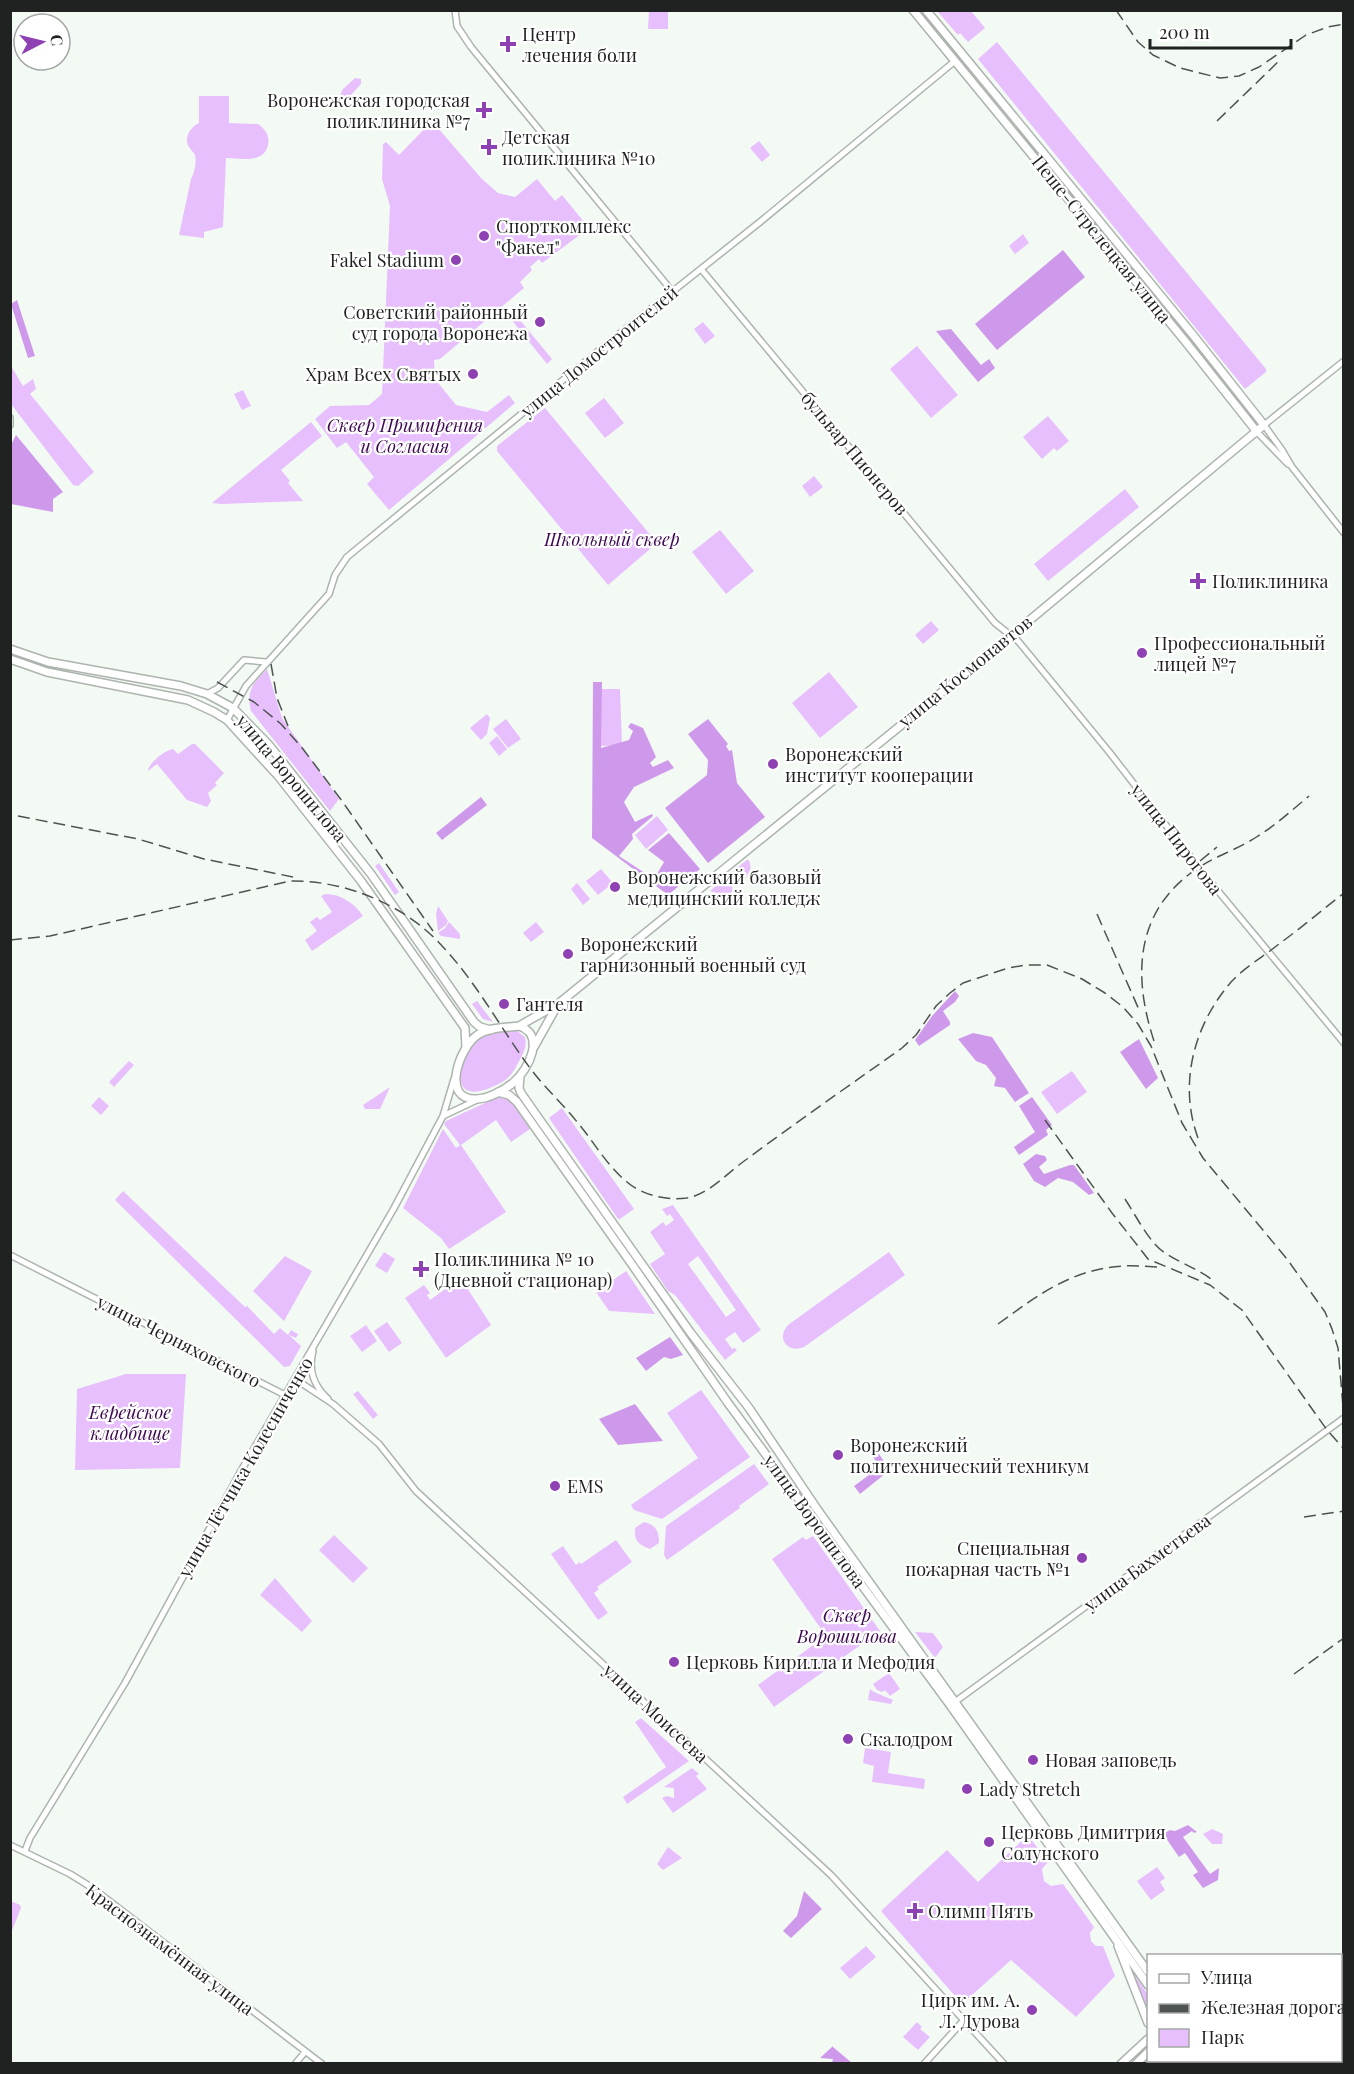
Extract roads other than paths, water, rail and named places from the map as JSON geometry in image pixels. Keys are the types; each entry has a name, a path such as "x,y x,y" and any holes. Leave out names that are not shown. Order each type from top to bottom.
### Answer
{"main road":[{"name":"Пеше-Стрелецкая улица","path":"914,10 1257,432"},
{"name":"Пеше-Стрелецкая улица","path":"926,10 1264,425"},
{"name":"улица Космонавтов","path":"519,1026 558,1004 1011,635 1264,425"},
{"name":"улица Ворошилова","path":"10,649 48,662 181,686 207,694 233,708 269,745 371,874 474,1022 480,1028 491,1030"},
{"name":"улица Ворошилова","path":"10,659 47,672 188,700 226,720 279,777 367,889 465,1028 466,1048"},
{"name":"улица Космонавтов","path":"533,1050 558,1004"},
{"path":"519,1026 527,1029 533,1035 533,1050 519,1077 498,1092 479,1099 467,1098 458,1089 455,1074 466,1048 476,1036 491,1030 519,1026"},
{"name":"улица Ворошилова","path":"519,1077 521,1093 690,1332 752,1413 1147,1982"},
{"name":"улица Ворошилова","path":"498,1092 509,1095 517,1102 741,1420 953,1703 1147,1969"},
{"path":"741,1420 752,1413"},
{"path":"1113,1935 1147,2018"},
{"path":"1122,2064 1147,2041"}],"street":[{"path":"455,10 457,26 471,47 672,291"},
{"name":"улица Домостроителей","path":"226,720 246,686 329,594 335,575 347,557 955,61"},
{"name":"бульвар Пионеров","path":"702,269 995,623 1011,635"},
{"name":"улица Космонавтов","path":"1264,425 1344,361"},
{"name":"Пеше-Стрелецкая улица","path":"1264,425 1292,467 1344,533"},
{"name":"Пеше-Стрелецкая улица","path":"1257,432 1292,467"},
{"name":"улица Пирогова","path":"1011,635 1110,753 1196,864 1344,1043"},
{"path":"207,694 218,688 244,660 266,662"},
{"name":"улица Лётчика Колесниченко","path":"24,1851 125,1683 285,1395 393,1210 443,1116 455,1074"},
{"path":"443,1116 479,1099"},
{"name":"улица Черняховского","path":"10,1255 285,1395"},
{"path":"315,1344 310,1365 311,1373 318,1387 333,1404"},
{"name":"улица Моисеева","path":"295,1379 333,1404 385,1451 416,1491 831,1875 1004,2064"},
{"name":"улица Бахметьева","path":"953,1703 1344,1418"},
{"name":"Краснознамённая улица","path":"10,1845 70,1874 91,1887 322,2064"},
{"path":"924,2064 964,2020"},
{"path":"295,2064 305,2052"}],"railway":[{"path":"1116,10 1138,42 1153,55 1180,68 1220,78 1239,76 1259,67 1306,35 1344,24"},
{"path":"1217,121 1280,60"},
{"path":"271,664 277,698 288,726"},
{"path":"217,682 254,702 281,724 303,749 433,931"},
{"path":"1154,1041 1147,1016 1142,967 1151,922 1163,902 1179,883 1201,866 1265,832 1309,796"},
{"path":"18,816 138,839 204,859 293,877"},
{"path":"1200,861 1217,847"},
{"path":"10,940 50,936 290,881 311,882 353,890 393,907 428,932 455,961 478,991 530,1068 620,1176 633,1187 655,1196 671,1199 695,1196 711,1187 902,1048 916,1035 936,1006 963,983 1008,968 1047,965 1082,979 1105,993 1123,1007 1138,1024 1151,1046 1182,1123 1203,1158 1287,1259 1325,1312 1338,1348 1344,1418"},
{"path":"1198,1138 1192,1118 1190,1076 1193,1055 1208,1016 1237,976 1344,893"},
{"path":"1097,914 1140,1012"},
{"path":"1045,1120 1148,1259 1210,1285 1242,1310 1327,1430 1344,1449"},
{"path":"1125,1199 1159,1249 1215,1282"},
{"path":"998,1324 1056,1285 1088,1272 1123,1266 1160,1267"},
{"path":"1304,1517 1344,1511"},
{"path":"1294,1674 1344,1638"}],"place":[{"name":"Центр лечения боли","path":"508,44"},
{"name":"Воронежская городская поликлиника №7","path":"484,110"},
{"name":"Детская поликлиника №10","path":"489,147"},
{"name":"Спорткомплекс \"Факел\"","path":"484,236"},
{"name":"Fakel Stadium","path":"456,260"},
{"name":"Советский районный суд города Воронежа","path":"540,322"},
{"name":"Храм Всех Святых","path":"473,374"},
{"name":"Поликлиника","path":"1198,581"},
{"name":"Профессиональный лицей №7","path":"1142,653"},
{"name":"Воронежский институт кооперации","path":"773,764"},
{"name":"Воронежский базовый медицинский колледж","path":"615,887"},
{"name":"Воронежский гарнизонный военный суд","path":"568,954"},
{"name":"Гантеля","path":"504,1004"},
{"name":"Поликлиника № 10 (Дневной стационар)","path":"421,1269"},
{"name":"Воронежский политехнический техникум","path":"838,1455"},
{"name":"EMS","path":"555,1486"},
{"name":"Специальная пожарная часть №1","path":"1082,1558"},
{"name":"Церковь Кирилла и Мефодия","path":"674,1662"},
{"name":"Скалодром","path":"848,1739"},
{"name":"Новая заповедь","path":"1033,1760"},
{"name":"Lady Stretch","path":"967,1789"},
{"name":"Церковь Димитрия Солунского","path":"989,1842"},
{"name":"Олимп Пять","path":"915,1911"},
{"name":"Цирк им. А. Л. Дурова","path":"1032,2010"}],"park label":[{"name":"Сквер Примирения и Согласия","path":"405,435"},
{"name":"Школьный сквер","path":"612,539"},
{"name":"Еврейское кладбище","path":"130,1422"},
{"name":"Сквер Ворошилова","path":"847,1625"}]}
